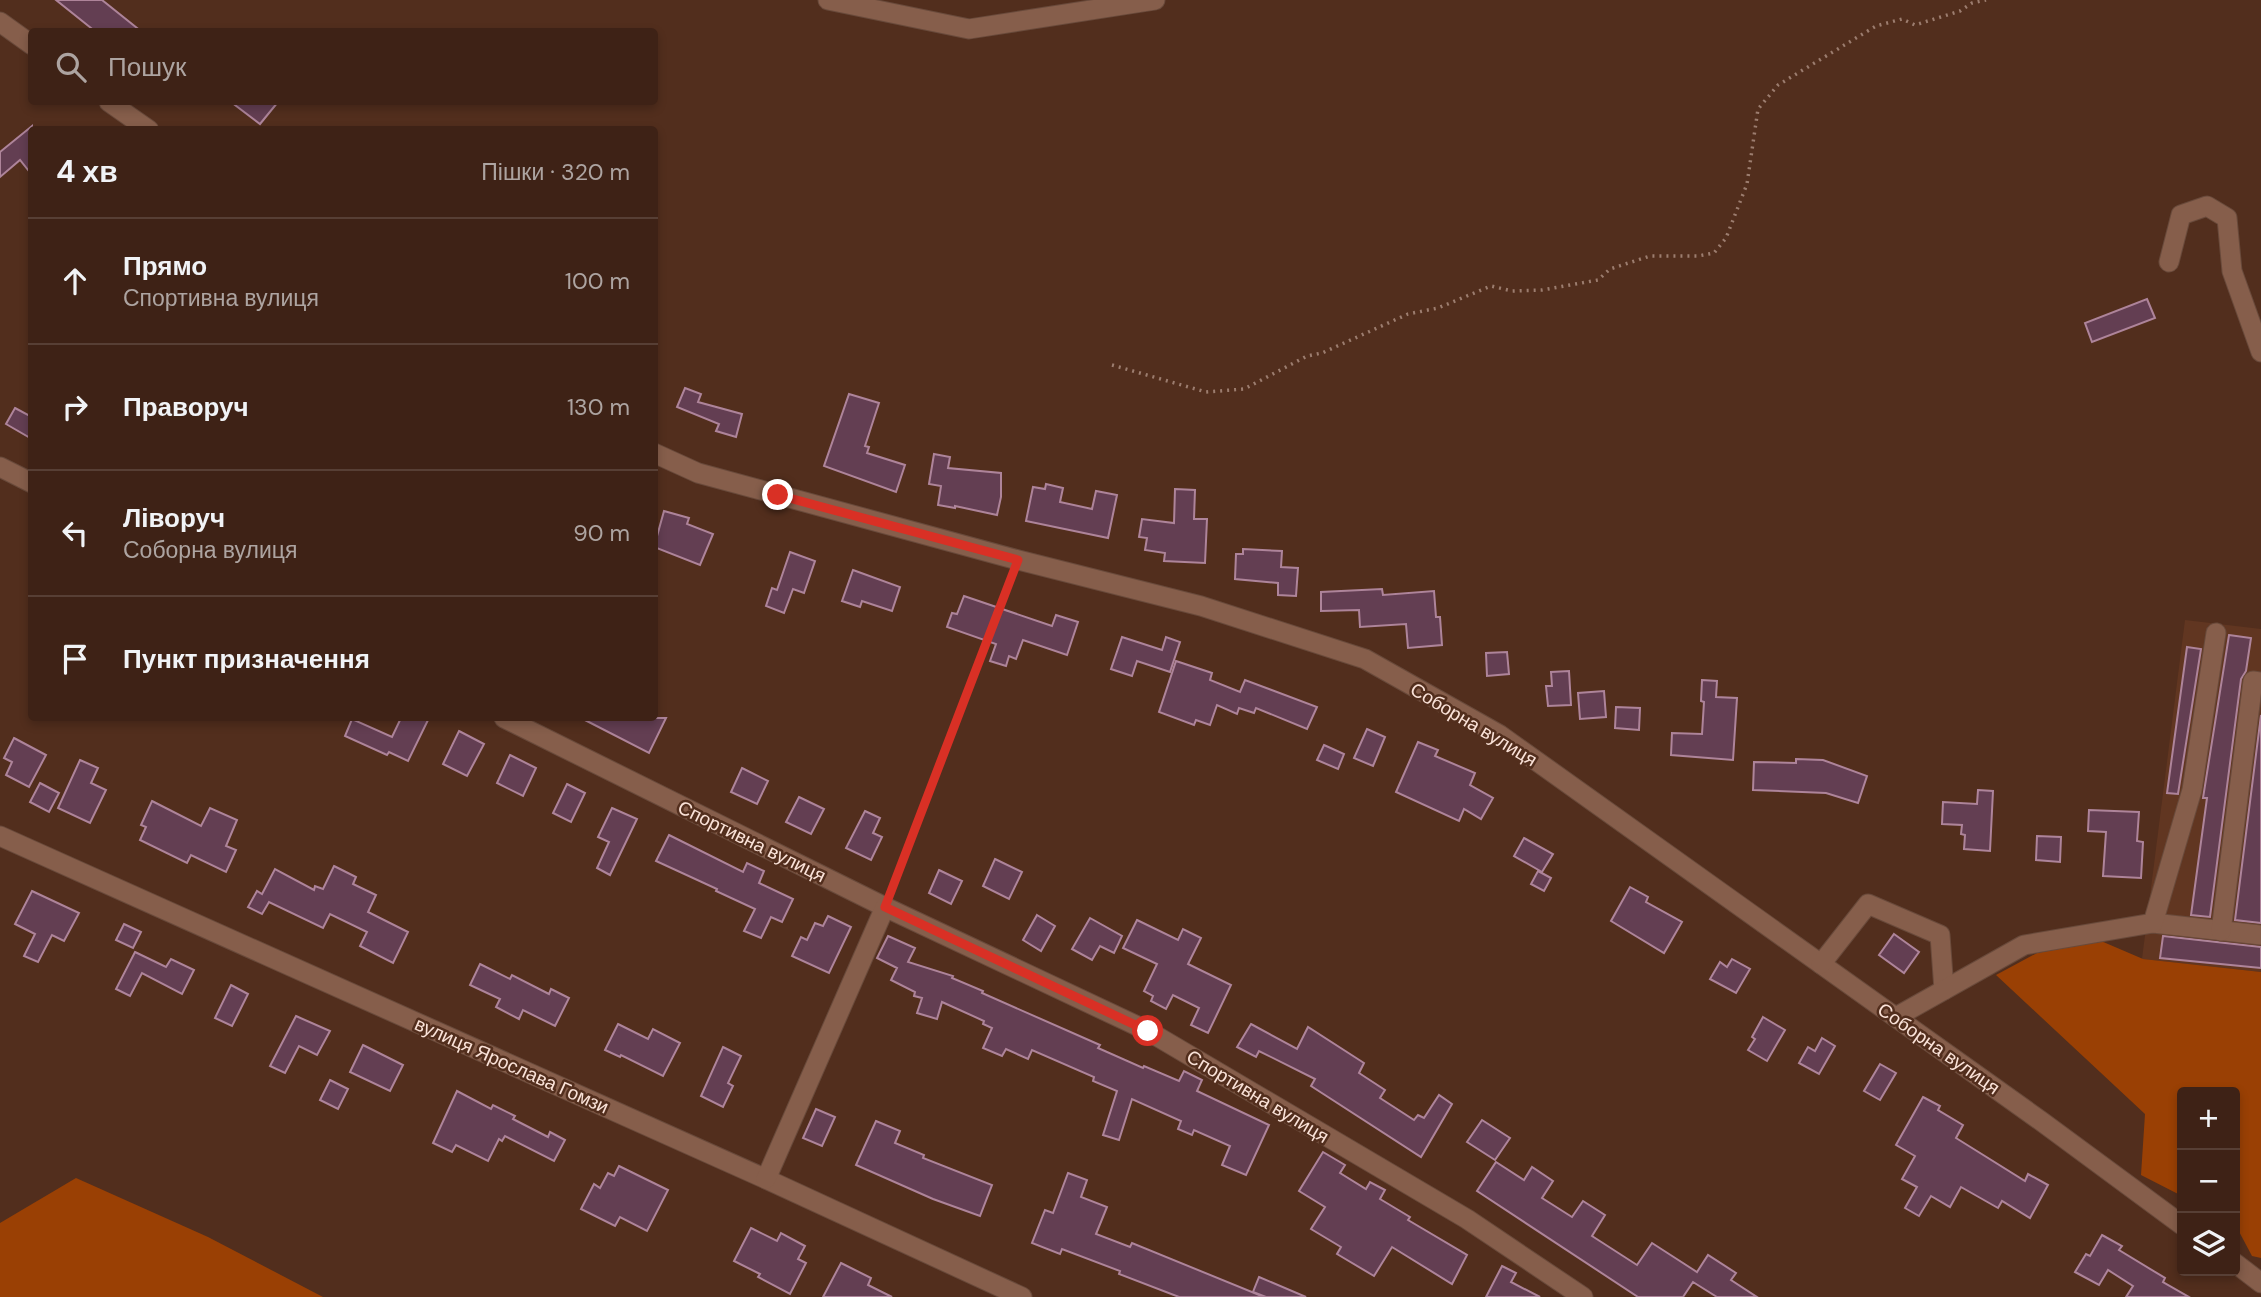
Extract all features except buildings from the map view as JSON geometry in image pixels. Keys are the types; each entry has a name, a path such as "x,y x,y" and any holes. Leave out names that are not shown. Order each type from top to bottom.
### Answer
{"street":[{"path":"828,0 969,29 1155,0"},
{"path":"0,22 28,42"},
{"path":"113,105 143,126"},
{"path":"2169,262 2182,215 2207,206 2227,218 2232,271 2261,352"},
{"name":"Соборна вулиця","path":"658,455 698,473 1018,560 1201,606 1365,659 1500,735 2177,1221"},
{"path":"0,467 28,481"},
{"path":"2153,923 2192,790 2216,633"},
{"path":"2221,930 2253,681 2261,682"},
{"name":"Спортивна вулиця","path":"510,721 885,907 1148,1031 1466,1219 1583,1297"},
{"name":"вулиця Ярослава Гомзи","path":"0,836 766,1179 1022,1297"},
{"path":"1821,964 1868,904 1940,935 1944,990"},
{"path":"766,1179 885,907"},
{"path":"1896,1017 2024,945 2153,923 2261,935"},
{"path":"2240,1267 2261,1283"}],"path":[{"path":"1112,365 1206,392 1244,389 1307,356 1322,353 1408,314 1438,308 1491,286 1512,291 1542,290 1598,280 1610,269 1650,256 1698,256 1714,253 1726,238 1747,184 1758,109 1778,85 1876,26 1902,19 1915,25 1986,0"},
{"path":"885,907 1018,560"}],"shaded area":[{"path":"2185,620 2261,629 2261,972 2142,959"},
{"path":"2101,941 2143,959 2261,972 2261,1258 2252,1256 2240,1233 2240,1087 2177,1087 2177,1193 2141,1175 2145,1114 1996,975 2037,953"},
{"path":"76,1178 208,1237 323,1297 0,1297 0,1223"}],"route":[{"path":"778,495 1018,560 885,907 1148,1031"}]}
